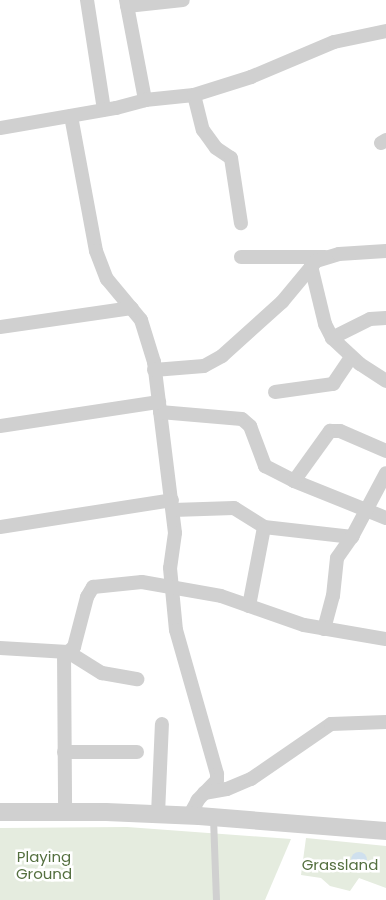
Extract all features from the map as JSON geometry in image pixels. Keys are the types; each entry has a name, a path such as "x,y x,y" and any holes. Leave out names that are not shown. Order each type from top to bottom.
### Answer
{"street":[{"path":"87,0 104,110"},
{"path":"145,100 126,3 183,0"},
{"path":"0,128 104,110 145,100 194,95 251,76 334,42 386,31"},
{"path":"194,95 204,130 216,148 231,158 241,222"},
{"path":"71,116 96,251 107,279 132,308 147,331 154,370 175,533 171,586 176,630 217,774 217,780 204,792 189,816"},
{"path":"241,257 326,257 386,251"},
{"path":"154,370 204,366 222,356 282,302 311,266 326,257"},
{"path":"311,266 325,324 332,338 351,357 386,381"},
{"path":"0,327 132,308"},
{"path":"332,338 370,319 386,318"},
{"path":"276,392 333,384 351,357"},
{"path":"0,426 160,407 248,422 265,466 294,481 386,518"},
{"path":"294,481 330,431 340,431 386,451"},
{"path":"324,629 333,596 337,558 352,537 386,473"},
{"path":"0,526 172,505 234,508 264,527 352,537"},
{"path":"249,606 264,527"},
{"path":"66,652 74,647 87,597 93,587 142,582 221,596 304,625 386,639"},
{"path":"0,648 66,652 102,673 137,679"},
{"path":"65,812 66,652"},
{"path":"204,792 227,788 251,779 331,724 386,722"},
{"path":"158,814 162,724"},
{"path":"64,752 137,752"},
{"path":"0,812 158,814 386,831"}],"lane":[{"path":"213,817 216,900"}],"green space":[{"name":"Playing Ground","path":"127,827 291,839 265,900 0,900 0,828"},
{"name":"Grassland","path":"306,838 386,846 386,888 359,878 350,891 330,886 321,878 301,875"}],"water":[{"path":"356,852 362,852 367,857 365,866 356,868 351,863 351,857"}]}
